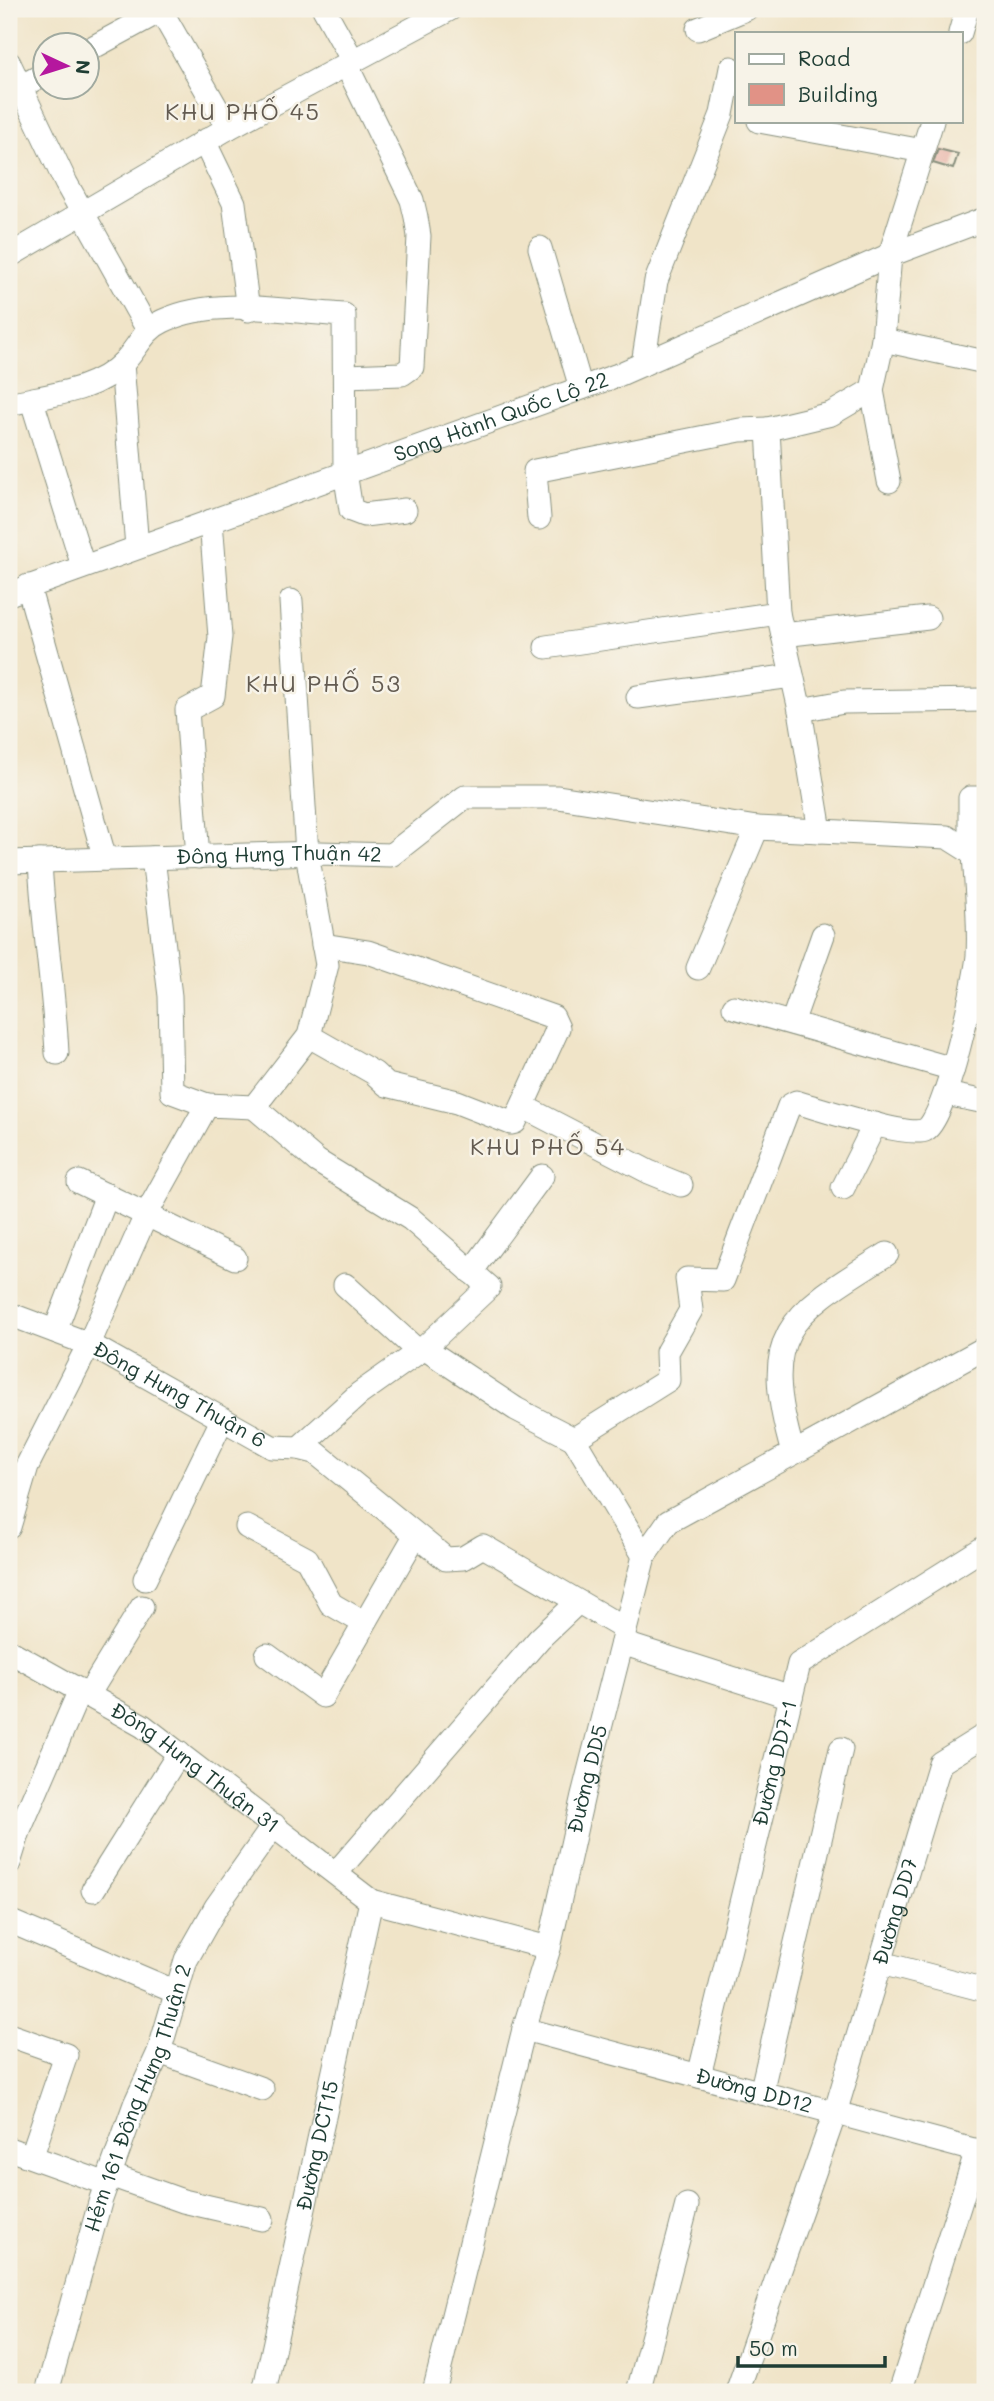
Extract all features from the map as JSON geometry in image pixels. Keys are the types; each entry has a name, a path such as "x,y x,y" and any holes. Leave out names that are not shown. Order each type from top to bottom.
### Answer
{"street":[{"path":"102,42 162,9 228,128"},
{"path":"324,9 412,200 419,236 412,367 402,374 346,376"},
{"path":"9,256 204,141 450,9"},
{"path":"698,29 746,9"},
{"path":"960,32 967,9"},
{"path":"975,9 985,12"},
{"path":"9,63 15,90 148,330"},
{"path":"643,364 656,281 729,115 731,68"},
{"path":"15,90 32,81"},
{"path":"764,122 923,151"},
{"path":"889,481 872,390 883,340 890,255 932,122"},
{"path":"204,141 234,203 248,310"},
{"name":"Song Hành Quốc Lộ 22","path":"19,590 581,388 643,364 890,255 985,219"},
{"path":"540,248 581,388"},
{"path":"83,566 15,402 93,383 122,364 148,330 165,320 190,312 215,308 344,315 345,472 351,510 364,515 405,510"},
{"path":"883,340 985,362"},
{"path":"122,364 137,547"},
{"path":"539,518 536,471 740,430 768,429 831,414 872,390"},
{"path":"768,429 780,624 800,710 820,831"},
{"path":"198,857 187,710 213,696 220,637 211,521"},
{"path":"19,590 44,644 105,859"},
{"path":"254,1107 309,1036 327,965 307,854 291,601"},
{"path":"546,647 780,624 928,618"},
{"path":"638,698 792,676"},
{"path":"800,710 844,702 985,700"},
{"name":"Đông Hưng Thuận 42","path":"9,862 307,854 391,855 465,797 558,797 757,828 947,837 970,852"},
{"path":"573,1438 668,1380 667,1352 691,1310 687,1279 723,1280 789,1106 796,1102 874,1124 918,1132 927,1130 934,1123 977,1000 980,875 974,854 970,852 970,798 985,797"},
{"path":"698,968 757,828"},
{"path":"153,858 170,996 172,1092 207,1105 254,1107 317,1161 411,1219 480,1279"},
{"path":"40,861 43,920 54,982 57,1053"},
{"path":"792,1023 823,935"},
{"path":"309,1036 391,1087 457,1102 511,1123 515,1122 524,1107 558,1028 553,1017 368,953 323,945"},
{"path":"734,1007 953,1069"},
{"path":"946,1094 985,1102"},
{"path":"9,1527 27,1466 89,1344 147,1213 207,1105"},
{"path":"524,1107 649,1172 681,1185"},
{"path":"843,1188 874,1124"},
{"path":"299,1448 359,1394 422,1350 480,1279 542,1176"},
{"path":"79,1182 235,1258"},
{"path":"55,1331 107,1195"},
{"path":"793,1454 780,1410 780,1354 786,1335 797,1316 826,1292 887,1254"},
{"path":"345,1285 422,1350 516,1409 573,1438 644,1556"},
{"name":"Đông Hưng Thuận 6","path":"9,1314 89,1344 272,1447 299,1448 320,1456 446,1559 463,1558 484,1546 579,1602 624,1636 791,1696"},
{"name":"Đường DD5","path":"434,2392 524,2029 549,1948 583,1795 644,1556 668,1522 985,1348"},
{"path":"145,1579 222,1420"},
{"path":"247,1527 307,1559 331,1604 363,1623"},
{"path":"267,1655 323,1696 415,1535"},
{"name":"Đường DD7-1","path":"699,2076 799,1664 985,1547"},
{"path":"336,1873 529,1650 579,1602"},
{"path":"9,1863 19,1831 84,1692 142,1607"},
{"name":"Đông Hưng Thuận 31","path":"9,1651 143,1726 371,1900"},
{"name":"Đường DD7","path":"737,2392 835,2113 940,1763 985,1735"},
{"path":"761,2093 841,1749"},
{"path":"93,1891 180,1754"},
{"name":"Hẻm 161 Đông Hưng Thuận 2","path":"47,2392 108,2180 135,2104 159,2052 186,1960 216,1907 274,1825"},
{"path":"371,1900 549,1948"},
{"name":"Đường DCT15","path":"264,2392 371,1900"},
{"path":"9,1921 176,1992"},
{"path":"881,1963 985,1990"},
{"name":"Đường DD12","path":"524,2029 981,2151"},
{"path":"9,2035 66,2055 32,2155"},
{"path":"159,2052 262,2089"},
{"path":"9,2149 183,2201 262,2219"},
{"path":"900,2392 981,2151"},
{"path":"638,2392 687,2205"}],"building":[{"path":"938,149 958,154 953,169 933,163"}],"district":[{"name":"KHU PHỐ 45","path":"243,112"},
{"name":"KHU PHỐ 53","path":"324,684"},
{"name":"KHU PHỐ 54","path":"548,1147"}]}
